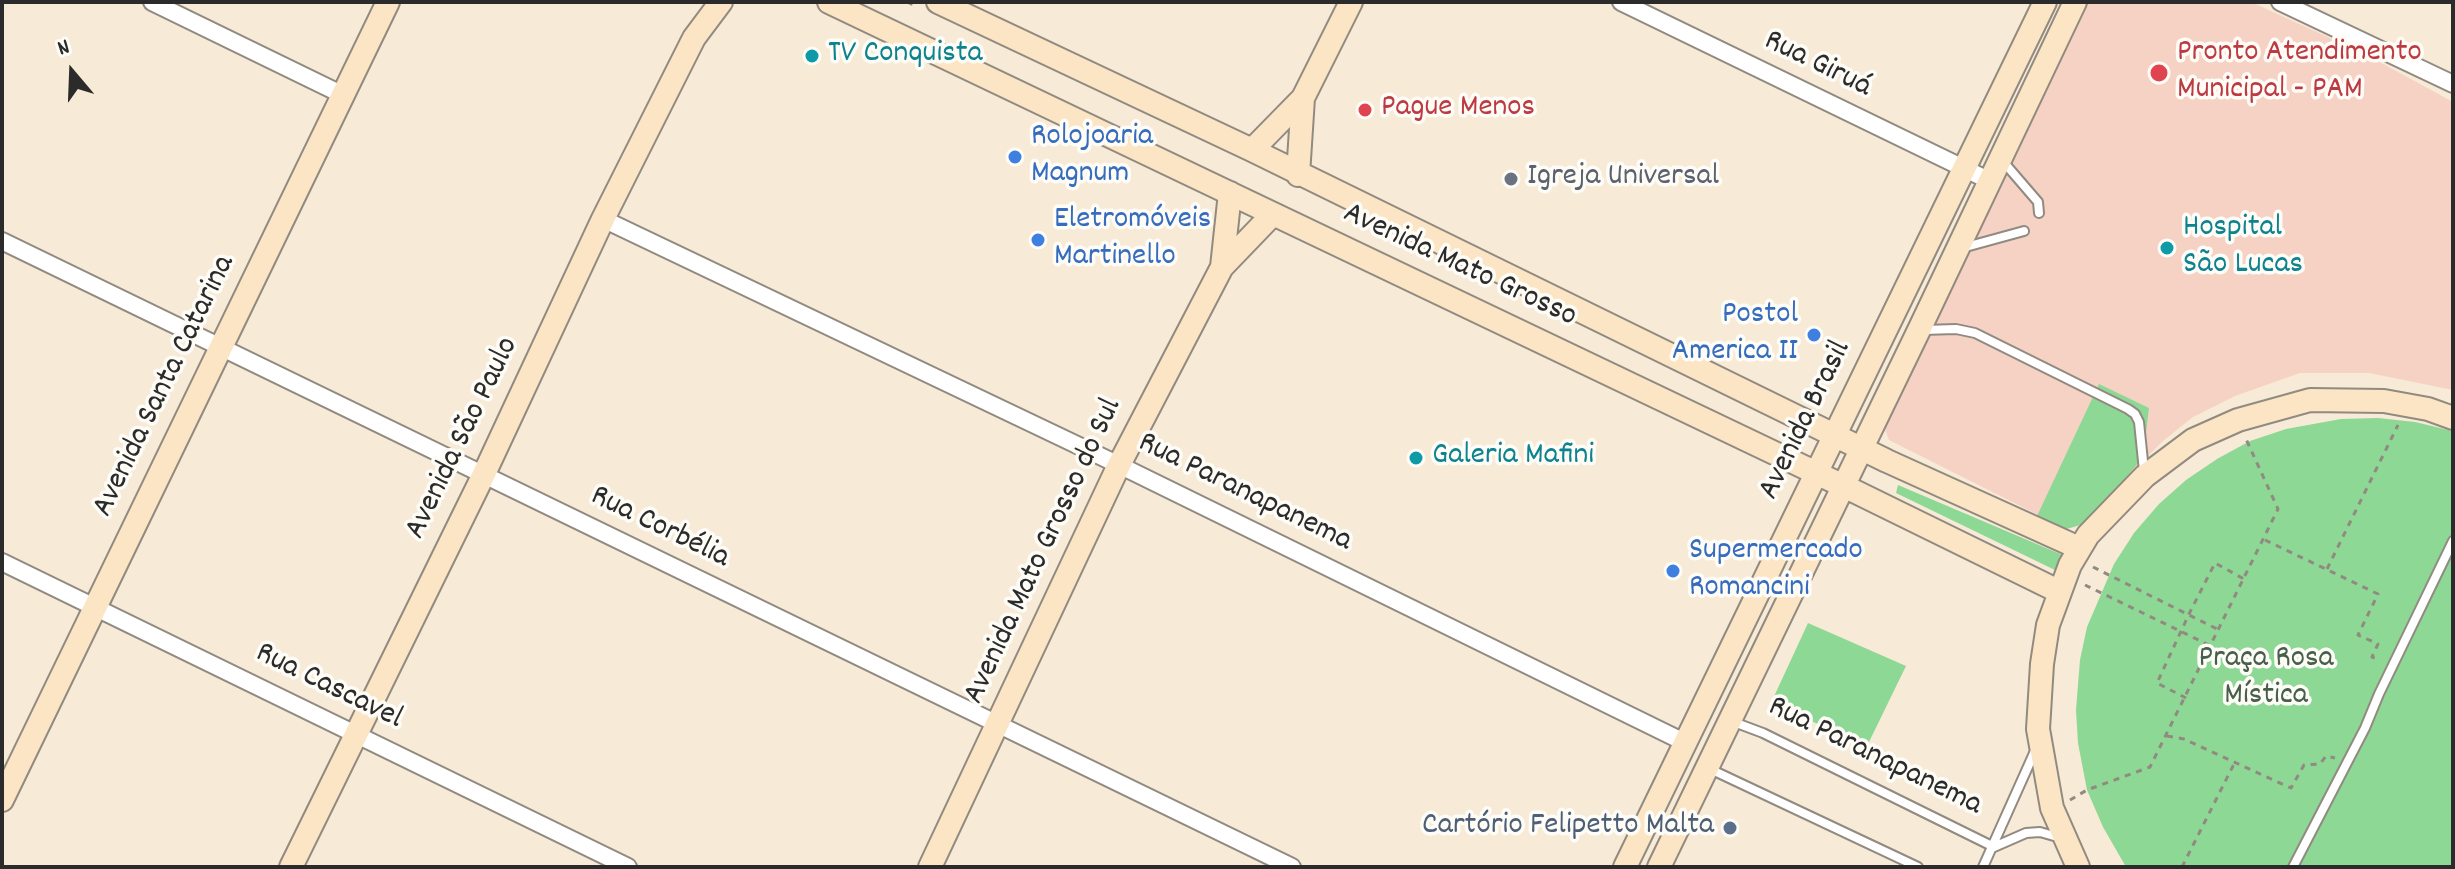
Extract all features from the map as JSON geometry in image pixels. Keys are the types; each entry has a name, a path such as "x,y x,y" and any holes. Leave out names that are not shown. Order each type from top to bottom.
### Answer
{"main road":[{"name":"Avenida Santa Catarina","path":"2,800 388,2"},
{"name":"Avenida São Paulo","path":"291,867 484,474 603,219 694,38 705,2"},
{"name":"Avenida São Paulo","path":"694,38 721,2"},
{"name":"Avenida Mato Grosso","path":"829,2 1843,485 2070,569"},
{"name":"Avenida Mato Grosso","path":"938,2 1252,150 1861,448 2070,569"},
{"path":"1252,150 1303,98 1351,2"},
{"name":"Avenida Brasil","path":"1625,867 2045,2"},
{"name":"Avenida Brasil","path":"1659,867 2075,2"},
{"path":"1298,175 1303,98"},
{"path":"1222,267 1230,193"},
{"path":"1222,267 1273,214"},
{"name":"Avenida Mato Grosso do Sul","path":"930,867 1119,465 1222,267"},
{"path":"2078,867 2052,808 2039,743 2042,664 2048,625 2070,569 2100,522 2145,476 2193,440 2238,420 2310,400 2384,401 2428,409 2453,418"}],"street":[{"path":"152,2 341,94"},
{"name":"Rua Giruá","path":"1621,2 1988,180"},
{"path":"2280,2 2453,84"},
{"name":"Rua Paranapanema","path":"603,219 1119,465 1684,742"},
{"name":"Rua Corbélia","path":"2,241 1292,867"},
{"name":"Rua Cascavel","path":"2,562 628,867"}],"lane":[{"path":"1999,157 2038,202 2039,213"},
{"path":"1958,249 2024,231"},
{"path":"1919,330 1956,329 1975,333 2128,409 2139,422 2145,476"},
{"path":"2293,867 2349,760 2453,541"},
{"name":"Rua Paranapanema","path":"1730,720 1763,733 1994,847 2026,833 2040,832 2065,839"},
{"name":"Rua Paranapanema","path":"1983,867 2039,743"},
{"path":"1706,767 1918,867"}],"path":[{"path":"2064,803 2087,790 2150,767 2278,509 2238,420"},
{"path":"2327,569 2400,420"},
{"path":"2263,539 2378,594 2358,635 2378,644 2372,657 2393,667"},
{"path":"2186,698 2157,683 2189,614 2215,563 2244,579"},
{"path":"2070,569 2189,614 2219,630"},
{"path":"2070,569 2211,646"},
{"path":"2167,736 2184,739 2291,788 2304,765 2320,764 2326,756 2349,760"},
{"path":"2182,867 2234,764"}],"shaded area":[{"path":"2086,2 2251,2 2363,53 2453,102 2453,390 2369,373 2300,373 2235,396 2193,417 2163,441 2075,527 2066,529 1889,440 1884,426"}],"green space":[{"path":"2099,384 2149,408 2143,457 2095,515 2084,524 2066,529 2037,516"},
{"name":"Praça Rosa Mística","path":"2378,418 2453,431 2453,867 2126,867 2103,827 2087,790 2078,743 2076,710 2080,660 2087,627 2114,564 2134,533 2159,504 2186,480 2217,459 2250,441 2286,429 2341,419"},
{"path":"1898,485 2065,556 2057,571 1896,493"},
{"path":"1808,623 1906,666 1867,746 1771,703"}],"place":[{"name":"TV Conquista","path":"812,56"},
{"name":"Pronto Atendimento Municipal - PAM","path":"2159,73"},
{"name":"Pague Menos","path":"1365,110"},
{"name":"Rolojoaria Magnum","path":"1015,157"},
{"name":"Igreja Universal","path":"1511,179"},
{"name":"Eletromóveis Martinello","path":"1038,240"},
{"name":"Hospital São Lucas","path":"2167,248"},
{"name":"Postol America II","path":"1814,335"},
{"name":"Galeria Mafini","path":"1416,458"},
{"name":"Supermercado Romancini","path":"1673,571"},
{"name":"Cartório Felipetto Malta","path":"1730,828"}]}
